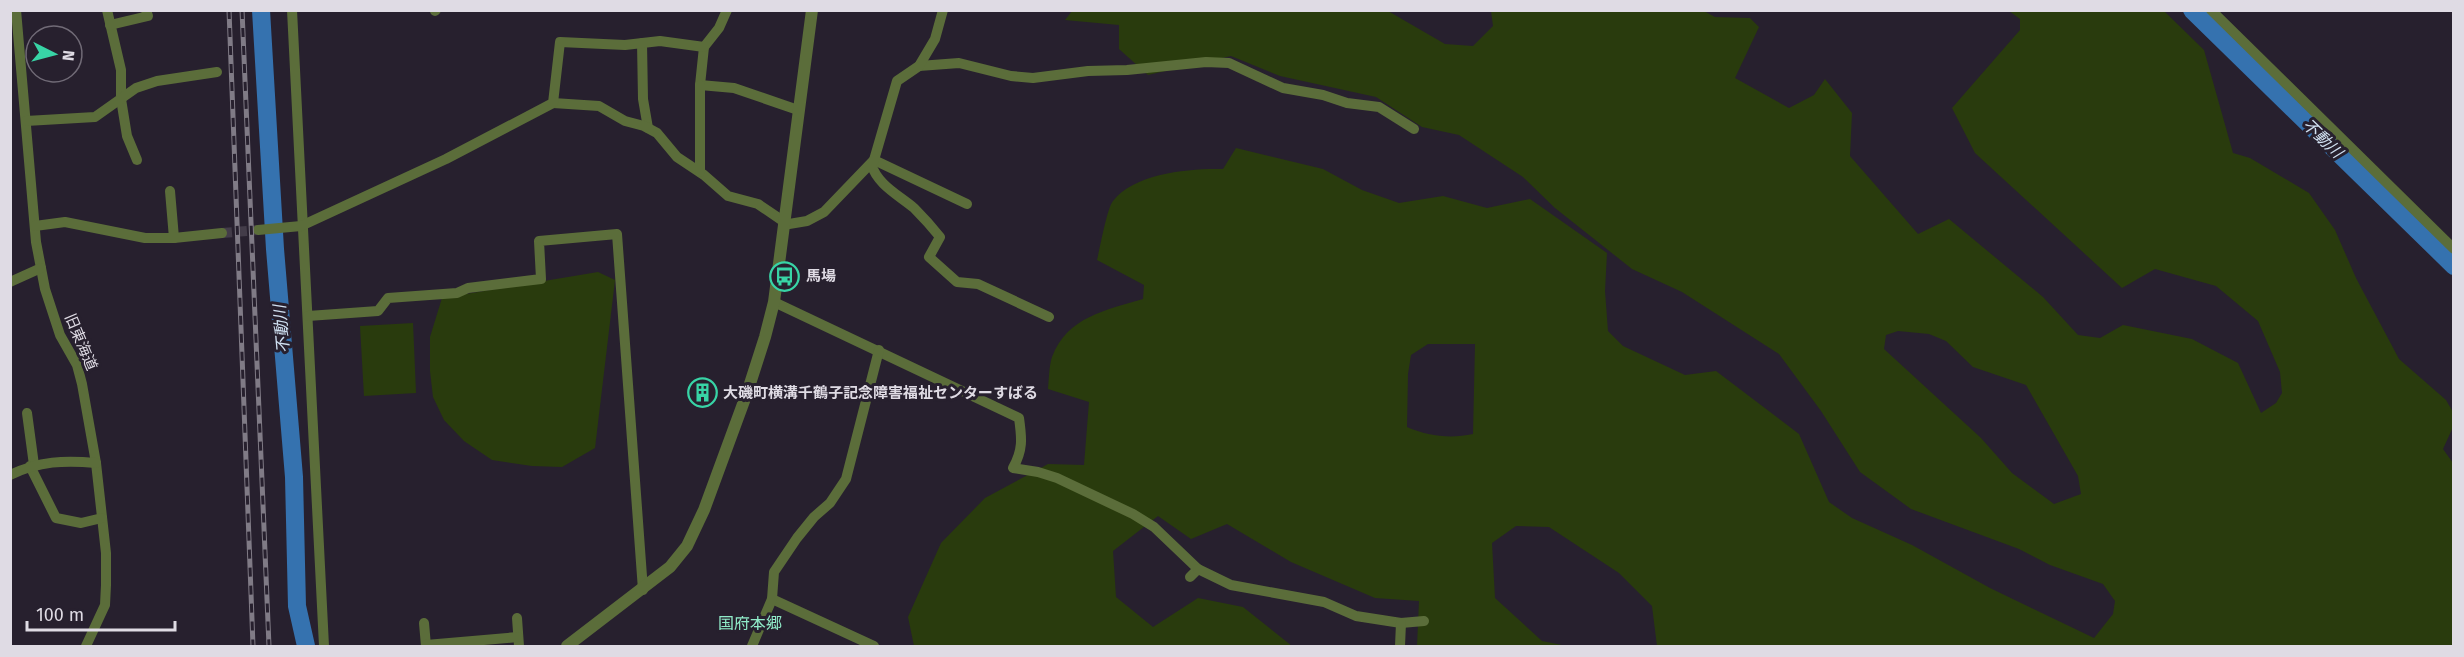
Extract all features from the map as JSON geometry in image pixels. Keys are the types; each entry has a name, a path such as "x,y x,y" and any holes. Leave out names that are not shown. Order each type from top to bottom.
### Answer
{"street":[{"name":"旧東海道","path":"16,10 35,226 41,268 45,289 60,335 77,365 82,384 96,463 106,553 105,605 86,646"},
{"path":"107,10 120,70 127,136 136,160"},
{"path":"110,25 148,16 146,10"},
{"path":"292,10 301,226 308,316 324,646"},
{"path":"700,172 700,85 704,47 719,28 727,10"},
{"path":"567,646 643,590 670,567 687,546 704,510 747,393 774,302 812,10"},
{"path":"943,10 935,39 919,66 897,81 872,162 874,175 915,209 940,237 929,257 957,282 978,284 1048,317"},
{"path":"2211,10 2454,249"},
{"path":"553,103 560,42 625,45 660,41 704,47"},
{"path":"642,43 643,99 648,128"},
{"path":"919,66 959,63 1011,76 1033,78 1088,71 1127,70 1206,62 1229,63 1283,88 1323,95 1347,103 1379,107 1414,129"},
{"path":"26,121 95,117 136,88 157,81 217,72"},
{"path":"700,85 734,88 798,110"},
{"path":"258,230 301,226 446,159 553,103 599,106 625,121 648,128 657,133 677,157 700,172 728,196 758,204 783,223 807,221 824,212 872,162"},
{"path":"872,162 967,204"},
{"path":"170,191 174,238"},
{"path":"35,226 65,222 145,238 174,238 222,233"},
{"path":"308,316 378,311 388,298 457,293 468,288 541,279 539,241 617,234 643,590"},
{"path":"10,282 41,268"},
{"path":"774,302 1019,418 1023,441 1021,454 1013,468 1057,478 1133,514 1154,527 1194,573 1231,585 1324,602 1356,616 1401,623 1424,621"},
{"path":"752,646 772,599 774,572 797,538 814,517 830,503 846,479 879,350"},
{"path":"27,413 32,466 56,518 81,523 102,518"},
{"path":"10,475 32,466 69,460 96,463"},
{"path":"772,599 874,646"},
{"path":"424,623 426,646 519,642 516,618"},
{"path":"1400,646 1401,623"}],"green space":[{"path":"1702,10 1715,17 1750,18 1759,27 1735,78 1789,108 1814,95 1825,79 1852,113 1850,156 1918,234 1949,219 2043,297 2078,335 2100,338 2123,325 2192,339 2238,363 2261,413 2276,403 2282,393 2280,372 2258,321 2216,286 2155,269 2122,288 1975,153 1952,108 2020,30 2020,19 2009,11 2164,11 2204,50 2233,153 2250,158 2309,193 2335,230 2356,278 2399,359 2446,400 2453,412 2453,427 2443,449 2453,463 2453,646 1657,646 1652,606 1619,573 1549,527 1516,526 1492,543 1495,598 1542,641 1567,646 1417,646 1419,601 1375,598 1291,562 1227,524 1191,539 1158,516 1113,551 1116,597 1153,627 1198,598 1243,607 1292,646 914,646 908,617 941,543 985,498 1048,464 1084,465 1089,402 1048,389 1050,368 1052,357 1059,343 1078,324 1102,312 1143,299 1144,285 1097,260 1113,201 1122,192 1149,178 1180,171 1223,169 1236,148 1323,169 1362,190 1399,203 1443,196 1487,208 1530,199 1607,253 1605,291 1608,331 1623,346 1685,375 1716,371 1799,434 1829,502 1852,518 1912,545 1990,588 2094,638 2113,614 2115,601 2103,584 2050,565 2019,549 1911,509 1860,472 1821,411 1779,354 1682,292 1632,269 1555,208 1523,177 1459,135 1422,127 1376,97 1280,76 1231,56 1148,75 1119,49 1119,25 1065,20 1072,11 1388,11 1445,44 1473,46 1493,26 1491,11","holes":["1898,331 1929,334 1946,341 1973,367 2026,385 2078,476 2081,494 2054,504 2012,473 1981,438 1884,349 1886,335","1428,344 1475,344 1473,434 1439,436 1407,427 1408,374 1411,355"]},
{"path":"598,272 615,280 595,448 562,467 532,466 492,460 464,441 444,420 433,397 430,337 442,298"},
{"path":"413,323 416,393 364,396 360,326"}],"waterway":[{"name":"不動川","path":"261,10 275,249 294,477 297,606 306,646"},
{"name":"不動川","path":"2192,10 2454,266"}],"tunnel":[{"path":"222,233 258,230"}],"railway":[{"path":"229,10 253,646"},
{"path":"242,10 269,646"}],"place":[{"name":"馬場","path":"785,276"},
{"name":"大磯町横溝千鶴子記念障害福祉センターすばる","path":"702,393"}],"district":[{"name":"国府本郷","path":"750,623"}]}
